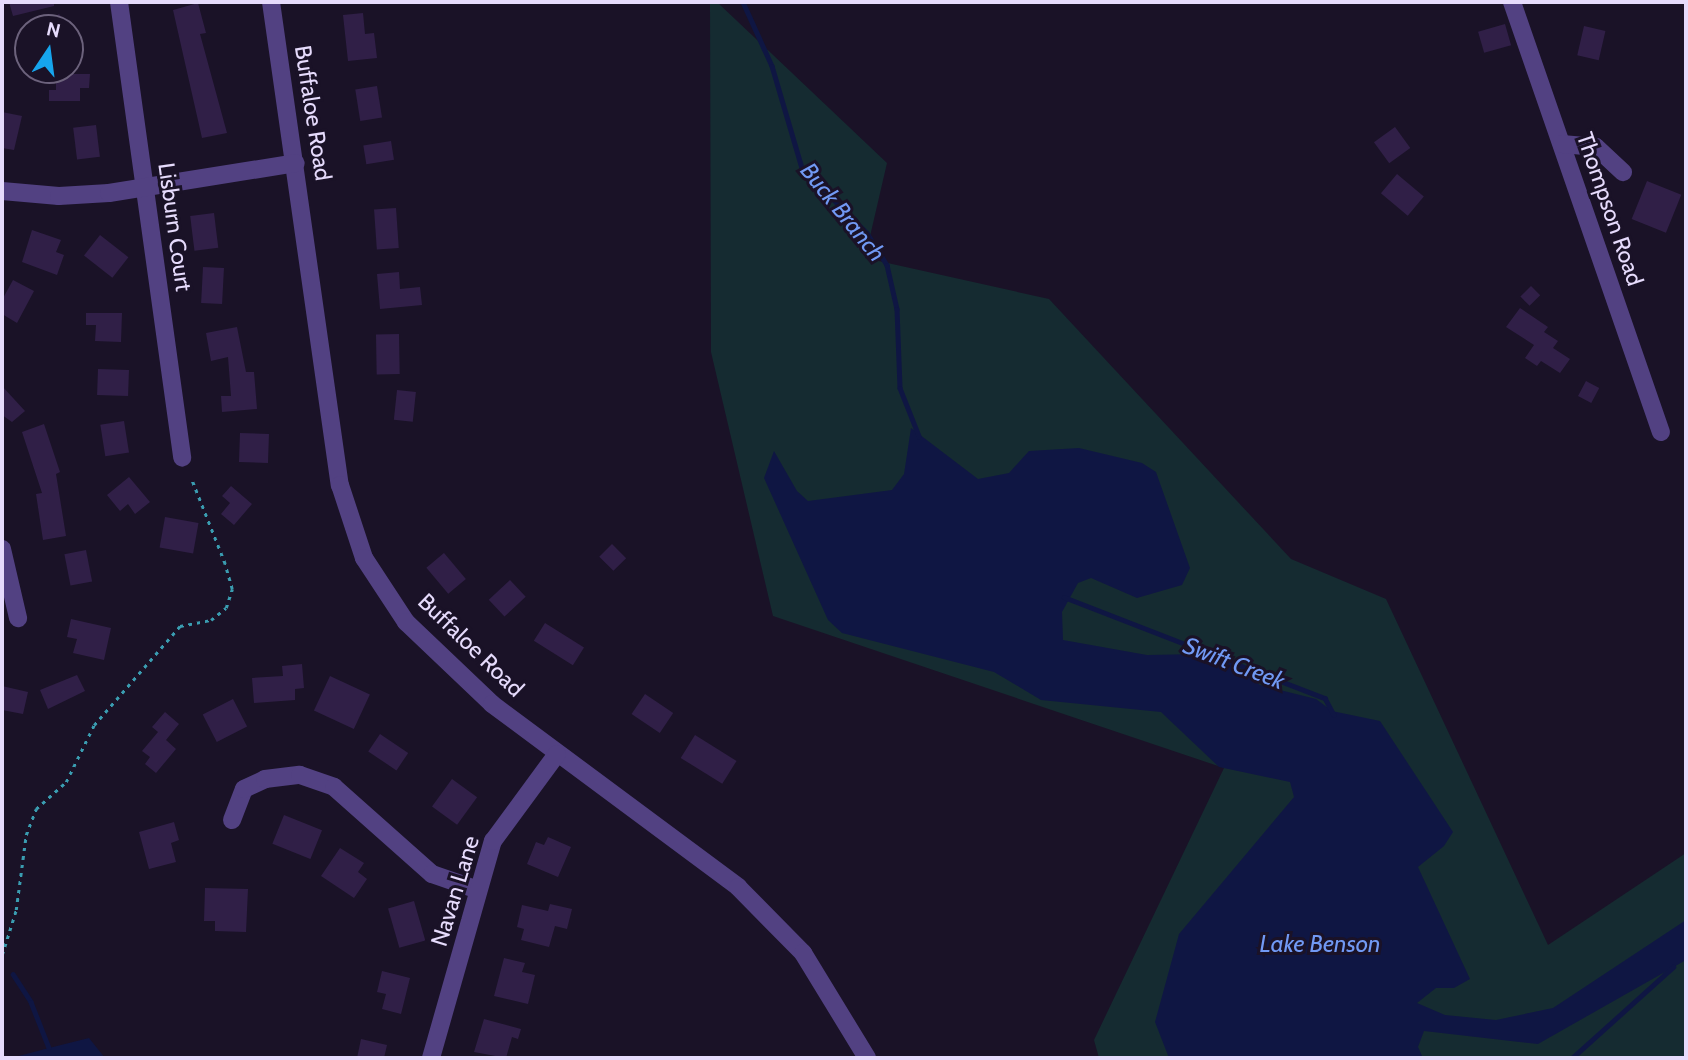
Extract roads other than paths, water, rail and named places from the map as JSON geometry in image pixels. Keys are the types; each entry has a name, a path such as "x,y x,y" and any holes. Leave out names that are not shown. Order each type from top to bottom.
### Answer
{"street":[{"name":"Lisburn Court","path":"119,2 182,458"},
{"name":"Buffaloe Road","path":"271,2 340,485 364,558 406,622 492,704 737,887 803,953 867,1058"},
{"name":"Thompson Road","path":"1512,2 1661,432"},
{"path":"1562,144 1596,147 1623,172"},
{"path":"2,191 59,197 145,187 296,163"},
{"path":"2,549 18,618"},
{"name":"Navan Lane","path":"430,1058 493,841 557,754"},
{"path":"232,820 244,789 265,779 300,775 334,787 432,874 478,890"}],"water":[{"name":"Lake Benson","path":"911,428 978,479 1009,473 1029,451 1079,448 1142,463 1156,472 1190,568 1182,585 1137,598 1091,578 1078,583 1062,612 1063,640 1147,655 1200,654 1236,666 1260,685 1316,699 1332,711 1380,721 1453,832 1444,846 1418,867 1470,979 1454,988 1436,988 1417,1003 1445,1015 1496,1020 1553,1008 1686,920 1686,960 1538,1044 1424,1031 1418,1047 1423,1058 1169,1058 1155,1022 1179,934 1294,797 1290,782 1219,767 1161,712 1041,700 994,672 842,633 828,620 764,478 774,451 797,491 808,501 892,490 904,474"},
{"path":"89,1038 105,1058 11,1058 49,1048"}],"waterway":[{"name":"Buck Branch","path":"743,2 772,66 802,168 867,233 887,265 897,309 900,388 919,436"},
{"name":"Swift Creek","path":"1064,597 1325,698 1334,715"},
{"name":"Swift Creek","path":"1572,1058 1673,967"},
{"path":"13,974 31,1002 49,1048"}]}
